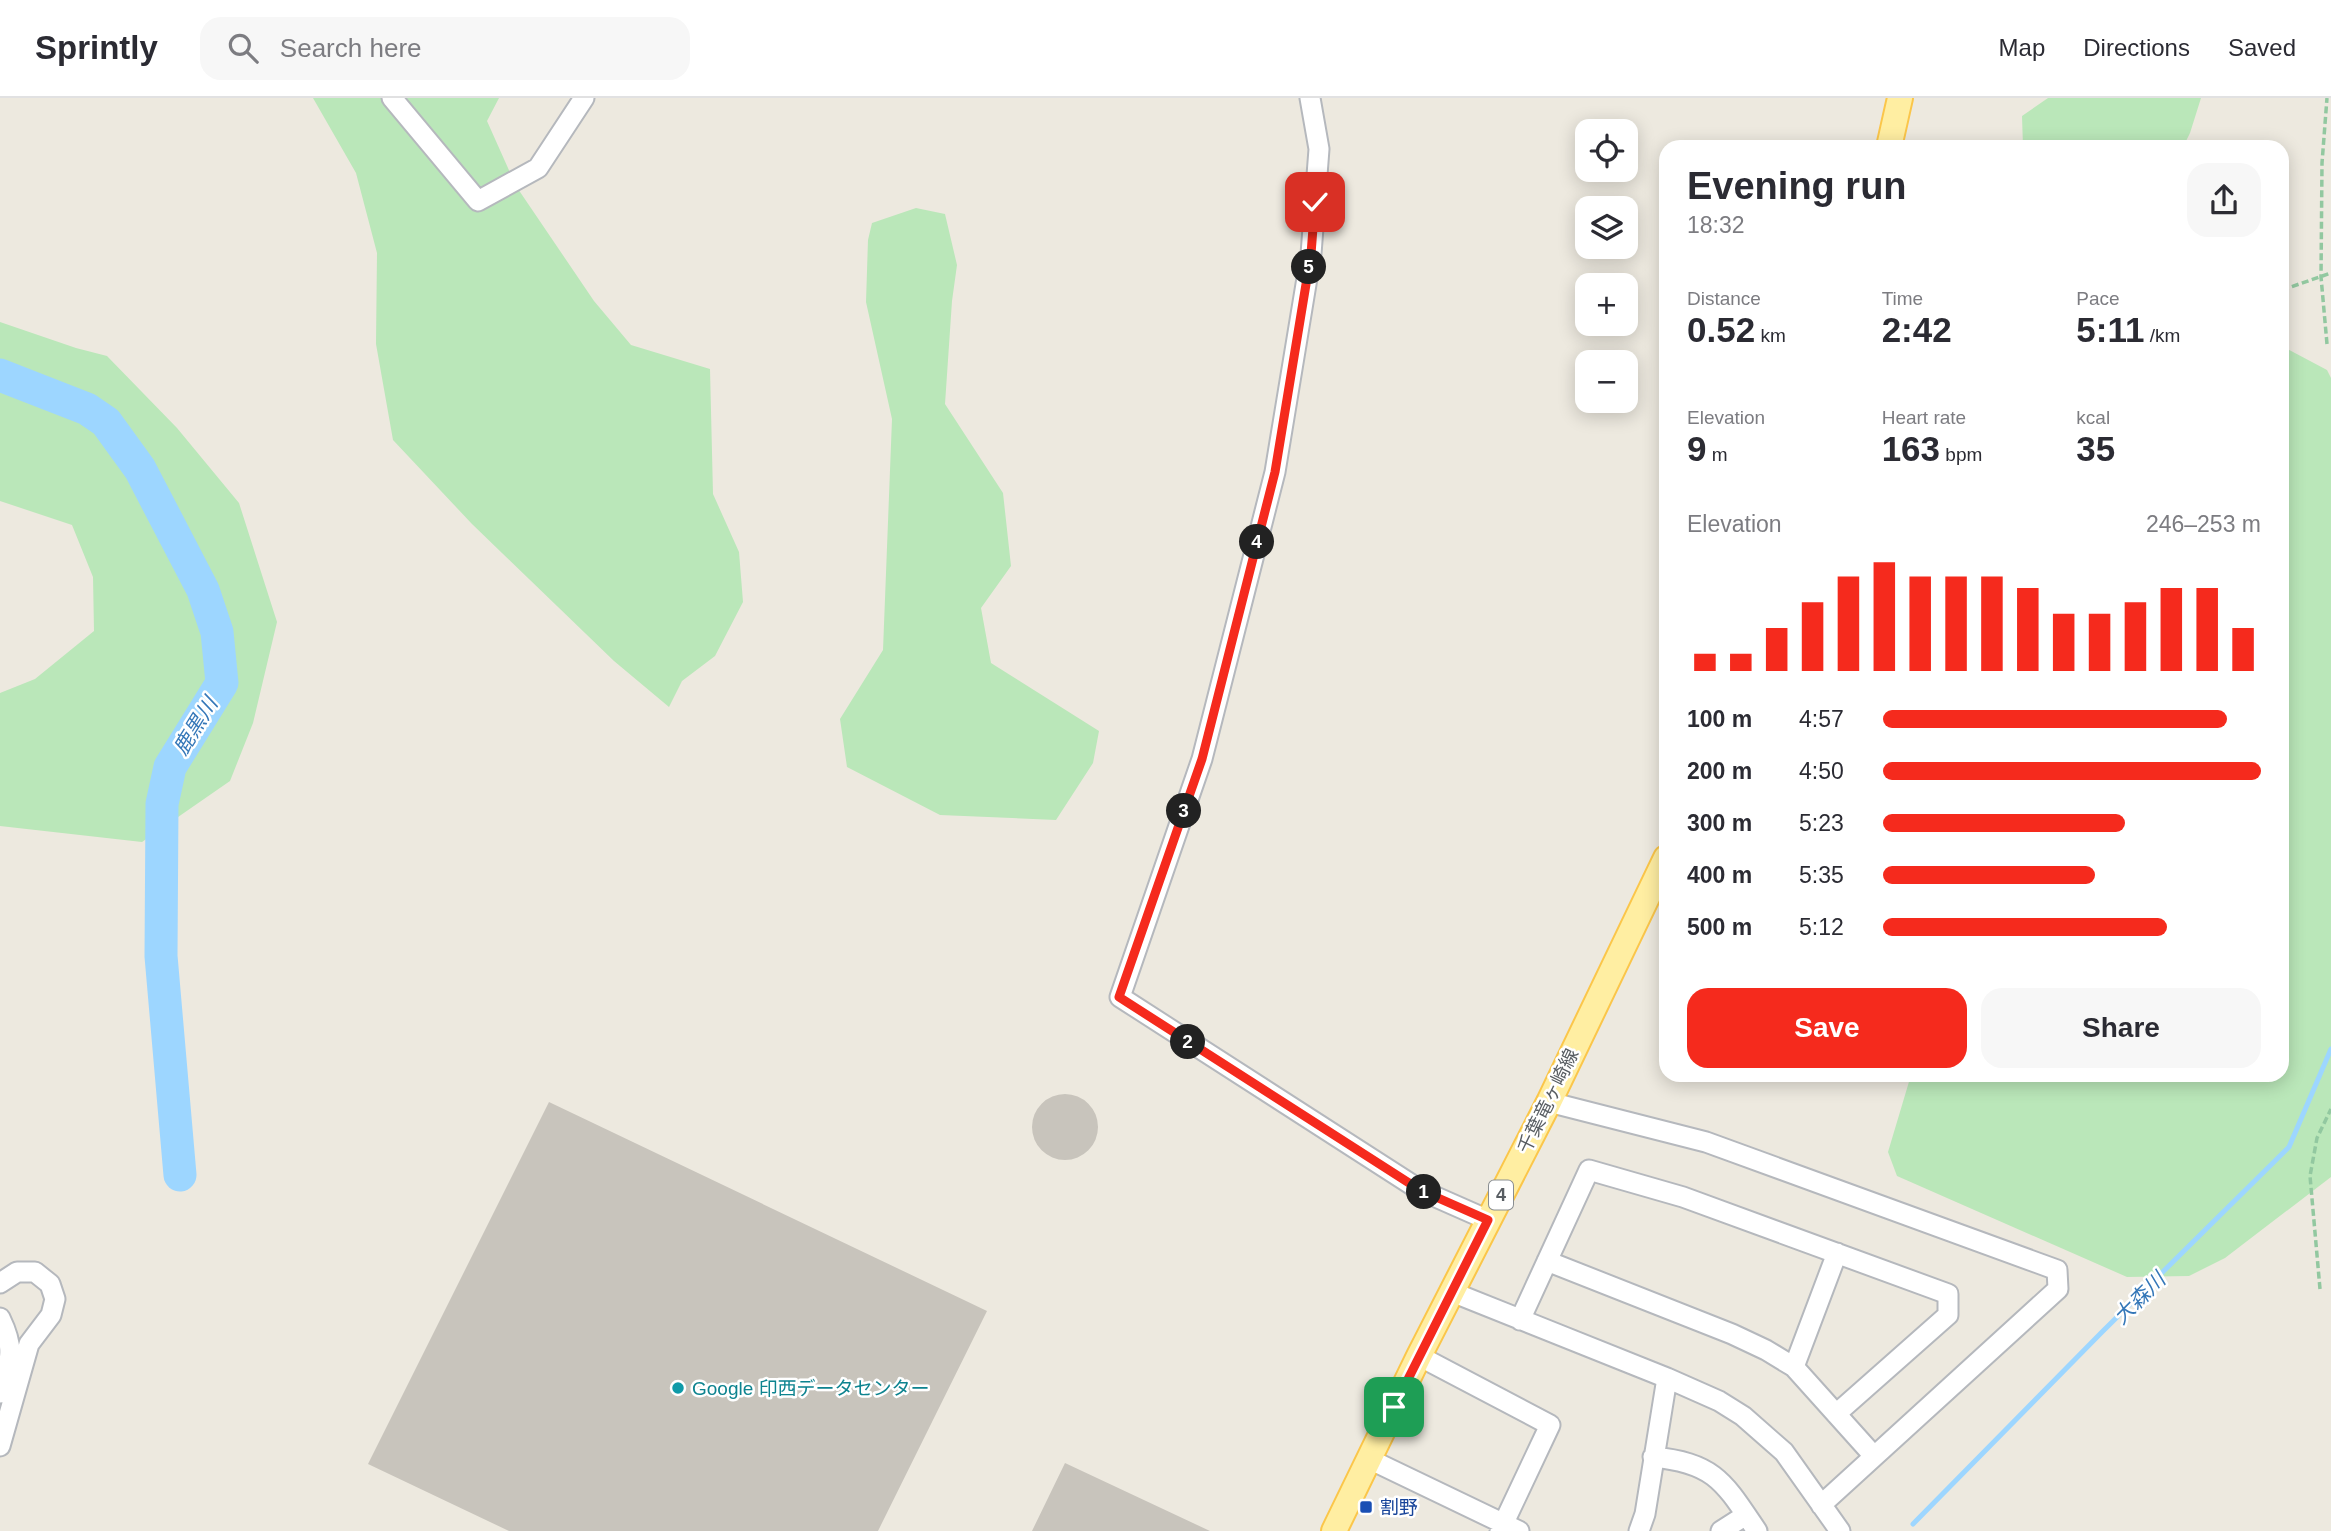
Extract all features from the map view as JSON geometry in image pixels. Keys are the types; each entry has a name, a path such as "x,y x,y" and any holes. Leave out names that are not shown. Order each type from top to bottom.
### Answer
{"main road":[{"path":"1891,140 1900,98"},
{"name":"千葉竜ヶ崎線","path":"1334,1531 1419,1356 1549,1102 1659,873"}],"street":[{"path":"392,98 478,201 538,168 584,98"},
{"path":"1310,98 1319,149 1311,254 1275,472 1202,759 1119,997 1420,1190 1488,1220"},
{"path":"1549,1102 1706,1142 2057,1270 2058,1289 1821,1505"},
{"path":"1520,1320 1589,1171 1684,1196 1948,1294 1948,1315 1836,1414"},
{"path":"1794,1367 1837,1253"},
{"path":"1547,1261 1766,1350 1794,1367 1873,1455"},
{"path":"0,1283 17,1272 35,1272 50,1284 54,1299 51,1315 29,1344 0,1446"},
{"path":"1452,1292 1719,1401 1743,1416 1784,1452 1840,1531"},
{"path":"0,1318 11,1344 11,1356 0,1393"},
{"path":"1369,1459 1508,1529 1550,1425 1419,1356"},
{"path":"1639,1531 1645,1514 1667,1378"},
{"path":"1653,1457 1680,1460 1707,1469 1729,1490 1751,1523 1721,1531"}],"path":[{"path":"2327,98 2322,163 2320,277 2327,344"},
{"path":"2289,288 2331,273"},
{"path":"2320,1289 2310,1176 2316,1138 2331,1109"}],"green space":[{"path":"313,98 499,98 487,121 516,186 594,301 631,345 710,369 713,494 739,552 743,602 715,656 682,681 669,707 614,661 472,524 393,440 376,344 377,253 356,173"},
{"path":"2048,98 2201,98 2186,140 2023,140 2022,116"},
{"path":"916,208 945,214 957,265 945,404 1003,493 1011,566 981,608 991,663 1099,731 1093,763 1056,820 940,815 847,767 840,719 883,650 892,419 866,302 868,240 872,223"},
{"path":"0,322 107,356 177,428 239,503 277,622 253,723 230,781 142,842 0,826 0,693 35,679 94,631 93,577 72,525 0,501"},
{"path":"2289,350 2327,370 2331,378 2331,1177 2225,1258 2189,1276 2127,1277 1897,1176 1888,1152 1909,1082 2289,1082"}],"building":[{"path":"1065,1094 1088,1104 1098,1127 1088,1150 1065,1160 1042,1150 1032,1127 1042,1104"},
{"name":"Google 印西データセンター","path":"549,1102 987,1311 878,1531 509,1531 368,1464"},
{"path":"1065,1463 1210,1531 1032,1531"}],"waterway":[{"name":"鹿黒川","path":"0,375 87,409 106,422 140,469 203,590 217,632 222,683 170,767 162,804 161,956 180,1175"},
{"name":"大森川","path":"1913,1524 2289,1147 2331,1049"}],"place":[{"name":"Google 印西データセンター","path":"678,1388"},
{"name":"割野","path":"1366,1507"}],"route":[{"path":"1315,202 1311,254 1275,472 1202,759 1119,997 1420,1190 1488,1220 1394,1407"}]}
